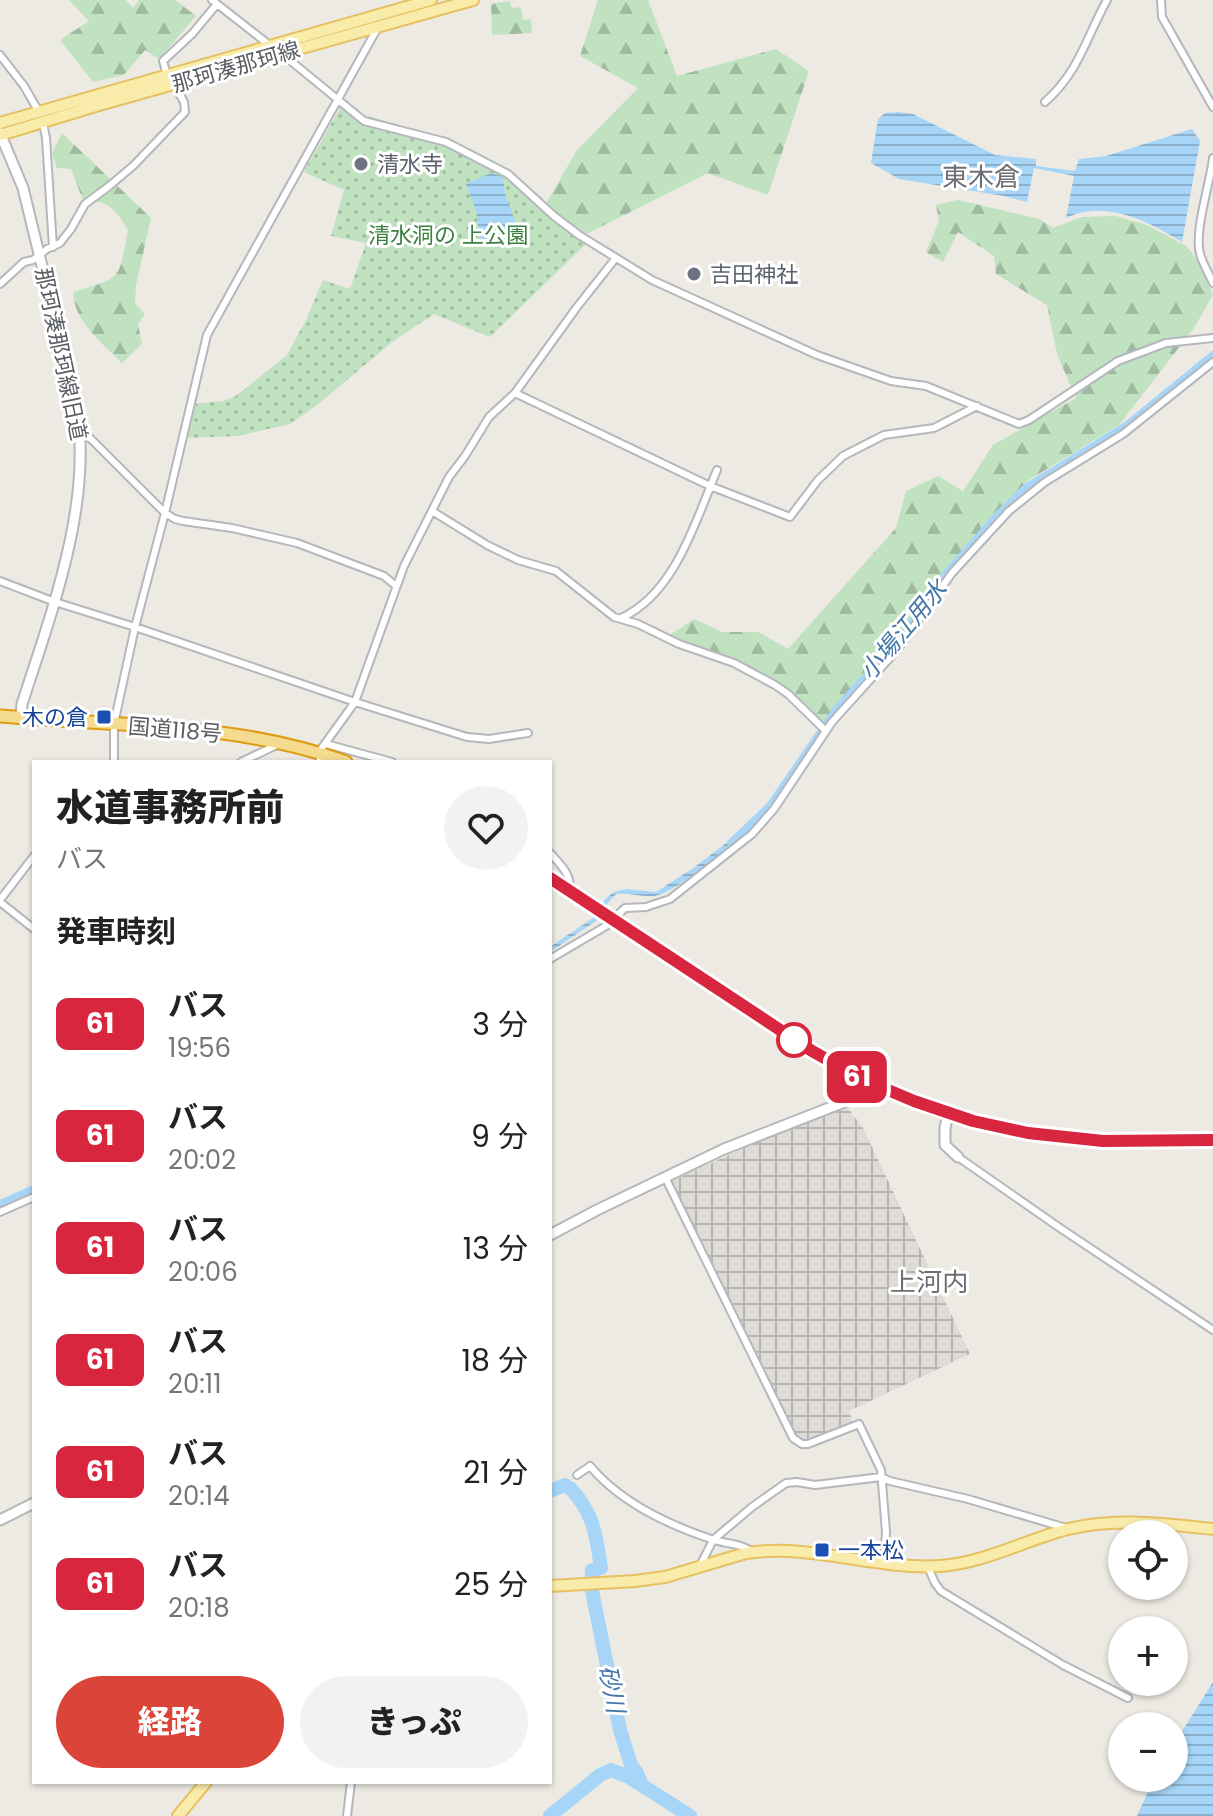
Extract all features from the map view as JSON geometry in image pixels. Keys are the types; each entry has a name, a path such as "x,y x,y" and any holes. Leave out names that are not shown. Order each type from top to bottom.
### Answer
{"highway":[{"name":"国道118号","path":"0,716 237,735 322,753"},
{"path":"552,879 791,1038 862,1079 948,1114 1000,1128 1103,1141 1213,1140"}],"main road":[{"name":"那珂湊那珂線","path":"0,134 41,118 171,80 270,46 431,0"},
{"name":"那珂湊那珂線","path":"171,80 282,54 473,0"},
{"name":"那珂湊那珂線","path":"0,123 41,118"},
{"path":"552,1586 651,1579 752,1552 782,1551 928,1567 970,1561 1087,1525 1159,1523 1213,1529"},
{"path":"178,1816 204,1784"}],"street":[{"path":"114,760 114,724 135,627 207,335 394,0"},
{"path":"1045,102 1058,91 1081,57 1107,0"},
{"path":"1161,0 1162,17 1213,107"},
{"path":"0,284 24,262 33,260 60,243 85,204 133,166 185,112 181,95 163,61 192,34 214,2 364,121 446,142 493,165 508,174 579,235 652,280 809,352 891,381 926,386 1019,424 1118,361 1166,343 1213,338"},
{"path":"0,55 24,86 41,118 46,138 53,247"},
{"name":"那珂湊那珂線旧道","path":"0,134 23,188 81,436 72,525 55,602 22,704 21,717"},
{"path":"1213,158 1199,246 1213,283"},
{"path":"376,760 322,753 355,702 412,548 449,477 489,417 515,393 615,259"},
{"path":"552,958 606,926 625,908 646,907 670,899 752,834 774,809 823,729 897,650 952,573 1009,511 1045,482 1123,434 1213,362"},
{"path":"515,393 710,486 790,517 818,480 843,456 884,435 934,428 977,406"},
{"path":"81,436 90,438 165,513 175,519 297,543 384,576 396,586"},
{"path":"621,618 635,613 650,600 685,548 717,470"},
{"path":"432,511 487,545 518,560 556,571 614,617 734,663 775,685 823,729"},
{"path":"0,581 55,602 467,737 489,739 528,733"},
{"path":"246,760 282,743"},
{"path":"552,855 571,882 570,892"},
{"path":"32,859 0,901 32,927"},
{"path":"552,1234 734,1145 847,1101 862,1079"},
{"path":"948,1114 945,1145 958,1157 1213,1330"},
{"path":"665,1177 793,1438 808,1444 859,1424 881,1470 886,1532 884,1563"},
{"path":"0,1212 32,1198"},
{"path":"577,1475 590,1466 615,1492 646,1511 713,1540 752,1552"},
{"path":"699,1568 713,1540 786,1483 815,1485 881,1477 1068,1529"},
{"path":"0,1520 32,1504"},
{"path":"928,1567 941,1591 1063,1665 1128,1698"},
{"path":"347,1816 351,1784"}],"shaded area":[{"path":"848,1108 863,1128 970,1354 849,1411 852,1419 850,1425 801,1441 795,1436 670,1182 792,1126"}],"green space":[{"path":"69,0 126,0 133,8 139,0 175,0 196,16 159,59 145,50 124,75 93,82 60,40 89,21"},
{"path":"598,0 648,0 677,76 776,49 809,71 768,195 708,173 505,275 577,150 638,88 580,56"},
{"path":"509,1 512,8 521,7 523,20 531,19 532,33 492,35 491,4"},
{"name":"清水洞の 上公園","path":"340,108 438,136 505,175 547,215 587,243 490,337 434,314 392,342 290,424 238,436 185,438 194,404 223,401 236,396 287,355 323,280 350,289 366,243 331,236 344,190 304,172"},
{"path":"62,133 151,218 136,285 135,303 145,314 138,324 142,344 122,363 83,321 74,302 74,292 102,283 116,274 128,230 110,207 83,200 71,169 57,168 52,153"},
{"path":"958,200 1040,219 1053,228 1082,217 1116,216 1147,225 1186,246 1198,261 1213,295 1194,328 1119,425 1029,480 1003,506 949,569 899,639 823,722 780,684 733,657 667,637 694,619 722,632 758,632 788,649 896,528 906,491 938,476 963,491 993,445 1076,398 1057,354 1047,305 996,274 994,256 958,232 943,262 926,252 939,221 936,205"}],"water":[{"path":"885,113 913,114 995,155 1036,159 1036,166 1075,171 1079,159 1106,156 1192,129 1200,141 1182,242 1126,215 1096,211 1066,218 1074,176 1034,168 1027,202 899,179 871,163 878,119"},
{"path":"491,173 502,176 515,221 516,231 506,242 480,238 476,210 466,184"},
{"path":"737,835 740,840 662,894 616,894 596,921 552,951 552,946 593,918 605,899 614,892 626,889 656,892"},
{"path":"1213,1682 1213,1816 1137,1816 1148,1792 1188,1792 1188,1722"}],"waterway":[{"name":"小場江用水","path":"731,843 770,806 836,710 902,637 947,573 999,514 1026,488 1126,426 1213,355"},
{"name":"小場江用水","path":"0,1204 32,1190"},
{"name":"砂川","path":"552,1490 565,1485"},
{"name":"砂川","path":"570,1488 584,1506 595,1535 601,1568 592,1570 592,1577"},
{"name":"砂川","path":"592,1591 620,1730 631,1765 642,1785"},
{"path":"550,1816 600,1775 611,1770 629,1777 690,1816"}],"bus line":[{"name":"61","path":"552,879 812,1051 878,1087 948,1114 1028,1133 1103,1141 1213,1140"}],"place":[{"name":"清水寺","path":"361,164"},
{"name":"吉田神社","path":"694,274"},
{"name":"木の倉","path":"104,717"},
{"name":"一本松","path":"822,1550"}],"district":[{"name":"東木倉","path":"981,177"},
{"name":"上河内","path":"929,1282"}]}
